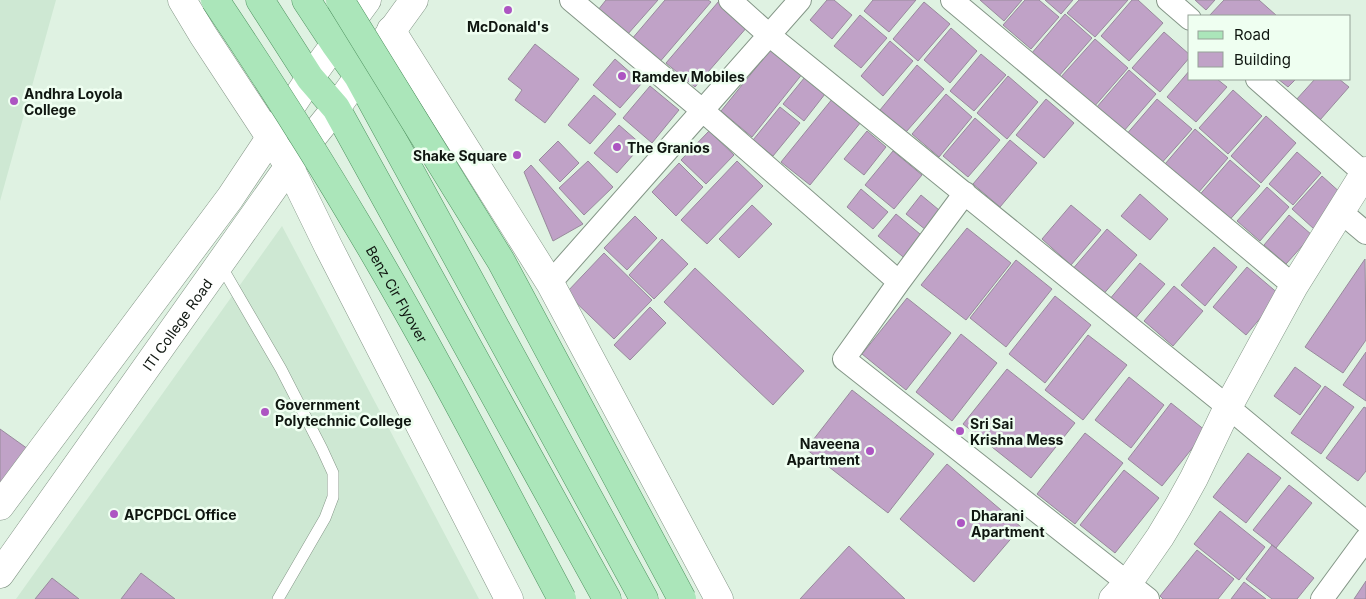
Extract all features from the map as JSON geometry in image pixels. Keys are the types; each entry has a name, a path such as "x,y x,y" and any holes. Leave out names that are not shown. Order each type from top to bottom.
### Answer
{"main road":[{"name":"Benz Cir Flyover","path":"216,0 268,78 357,224 439,367 562,599"},
{"path":"260,0 310,78 336,108 607,599"},
{"path":"306,0 358,76 644,599"},
{"path":"340,0 501,261 682,599"}],"street":[{"path":"182,0 203,36 289,166 509,599"},
{"path":"0,506 230,198 310,78 367,0"},
{"name":"ITI College Road","path":"0,574 289,166 336,108 414,0"},
{"path":"571,0 702,110 899,282"},
{"path":"730,0 769,35 1228,407 1366,522"},
{"path":"550,283 800,0"},
{"path":"952,0 1294,286"},
{"path":"1168,0 1188,17"},
{"path":"392,30 550,283 719,599"},
{"path":"965,193 844,359 1129,594 1194,478 1228,407 1294,286 1365,172 1258,80"},
{"path":"1340,212 1366,233"},
{"path":"1322,599 1366,539"}],"lane":[{"path":"220,263 281,368 333,473 334,497 325,518 278,599"}],"shaded area":[{"name":"Andhra Loyola College","path":"0,0 56,0 0,201"},
{"name":"Government Polytechnic College","path":"282,226 479,599 16,599"}],"building":[{"path":"606,0 658,0 627,35 598,10"},
{"path":"665,0 708,0 711,2 658,64 631,40"},
{"path":"827,0 834,0 852,15 832,39 810,20"},
{"path":"873,0 916,0 889,32 864,11"},
{"path":"980,0 1022,0 1004,21"},
{"path":"1025,0 1039,0 1059,17 1031,49 1003,25"},
{"path":"1045,0 1073,0 1061,14"},
{"path":"1079,0 1128,0 1095,37 1067,13"},
{"path":"1132,0 1138,0 1163,23 1129,61 1101,36"},
{"path":"1195,0 1215,0 1206,10"},
{"path":"1224,0 1259,0 1276,15 1210,15"},
{"path":"719,1 748,26 695,87 666,63"},
{"path":"924,2 950,24 918,61 893,39"},
{"path":"1065,14 1092,38 1058,77 1031,54"},
{"path":"860,15 887,38 861,68 834,46"},
{"path":"951,28 977,51 950,83 924,60"},
{"path":"1164,32 1188,53 1188,59 1160,92 1132,68"},
{"path":"1095,39 1128,68 1093,108 1060,78"},
{"path":"890,41 913,61 883,96 861,76"},
{"path":"535,44 579,79 545,123 515,100 522,90 508,79"},
{"path":"772,48 803,73 752,137 721,111"},
{"path":"981,54 1006,75 974,111 950,91"},
{"path":"615,59 642,83 620,108 593,85"},
{"path":"917,65 944,89 906,132 880,110"},
{"path":"1129,70 1156,94 1123,132 1096,108"},
{"path":"1188,72 1188,80 1218,80 1227,87 1196,122 1167,97"},
{"path":"1008,76 1038,102 1007,139 977,113"},
{"path":"805,77 825,94 804,121 783,104"},
{"path":"1279,80 1295,80 1288,87"},
{"path":"1314,80 1340,80 1349,87 1320,120 1296,100"},
{"path":"650,86 679,110 652,143 623,118"},
{"path":"1233,90 1262,116 1228,154 1199,128"},
{"path":"946,94 972,117 939,157 912,134"},
{"path":"594,95 616,114 590,144 568,125"},
{"path":"833,98 861,122 810,185 781,162"},
{"path":"1046,99 1074,123 1044,158 1016,135"},
{"path":"1157,99 1192,129 1159,166 1125,136"},
{"path":"780,107 800,123 773,156 753,140"},
{"path":"1266,116 1296,143 1261,183 1231,156"},
{"path":"975,118 1000,140 968,177 943,156"},
{"path":"619,125 642,145 617,173 594,153"},
{"path":"1195,129 1228,158 1198,193 1165,164"},
{"path":"709,131 734,155 706,184 681,160"},
{"path":"867,131 886,147 864,175 844,159"},
{"path":"1010,140 1037,163 1000,207 973,184"},
{"path":"558,141 579,163 560,182 539,160"},
{"path":"893,151 922,175 894,209 865,185"},
{"path":"1297,152 1321,173 1293,205 1269,184"},
{"path":"1230,160 1260,186 1225,225 1196,199"},
{"path":"588,161 613,187 584,215 559,188"},
{"path":"737,161 763,186 707,244 681,220"},
{"path":"679,163 703,187 676,216 652,192"},
{"path":"531,165 583,224 553,241 524,172"},
{"path":"1322,176 1343,195 1314,229 1292,209"},
{"path":"1267,187 1289,207 1260,241 1237,221"},
{"path":"861,189 888,212 873,229 847,207"},
{"path":"1140,194 1168,219 1150,240 1121,216"},
{"path":"921,195 945,215 931,234 906,214"},
{"path":"752,205 772,224 739,258 719,239"},
{"path":"1071,205 1101,230 1071,265 1042,239"},
{"path":"896,214 926,239 908,261 878,236"},
{"path":"1289,215 1312,235 1286,264 1264,245"},
{"path":"635,216 657,238 627,270 604,248"},
{"path":"967,228 1011,263 966,320 921,285"},
{"path":"1107,229 1137,255 1101,297 1071,271"},
{"path":"662,239 688,264 654,299 629,275"},
{"path":"1214,247 1237,267 1205,306 1181,285"},
{"path":"604,253 652,300 614,339 566,293"},
{"path":"1365,259 1366,340 1343,373 1305,347"},
{"path":"1016,260 1052,289 1006,347 970,318"},
{"path":"1140,263 1165,284 1133,321 1109,300"},
{"path":"1247,267 1280,295 1246,335 1213,307"},
{"path":"695,268 804,371 773,405 664,302"},
{"path":"1174,286 1203,311 1173,346 1144,321"},
{"path":"1055,296 1091,325 1045,383 1009,354"},
{"path":"907,298 951,333 906,390 862,354"},
{"path":"650,307 666,323 630,360 614,345"},
{"path":"961,334 997,363 952,421 916,392"},
{"path":"1088,335 1127,365 1083,420 1045,390"},
{"path":"1366,352 1366,401 1343,385"},
{"path":"1295,367 1321,386 1300,415 1274,396"},
{"path":"1007,369 1075,423 1031,478 963,424"},
{"path":"1129,377 1164,405 1131,448 1095,420"},
{"path":"1325,386 1354,407 1321,454 1291,433"},
{"name":"Naveena Apartment","path":"852,390 934,454 888,513 806,449"},
{"path":"1171,403 1206,431 1162,486 1128,459"},
{"path":"1364,407 1366,408 1366,471 1358,481 1326,458"},
{"path":"0,429 28,449 0,486"},
{"path":"1085,433 1123,463 1075,524 1037,494"},
{"path":"1248,453 1281,478 1246,523 1213,497"},
{"name":"Dharani Apartment","path":"947,464 1021,527 974,582 900,519"},
{"path":"1124,470 1159,498 1115,553 1080,525"},
{"path":"1289,485 1312,503 1276,548 1253,530"},
{"path":"1220,511 1265,547 1239,580 1194,544"},
{"path":"1272,545 1314,578 1297,599 1272,599 1246,579"},
{"path":"849,546 905,599 800,599"},
{"path":"1197,550 1234,579 1218,599 1163,599 1160,596"},
{"path":"141,573 175,599 121,599"},
{"path":"52,578 79,599 35,599"},
{"path":"1366,581 1366,599 1354,599"},
{"path":"1244,582 1266,599 1231,599"}],"place":[{"name":"McDonald's","path":"508,10"},
{"name":"Ramdev Mobiles","path":"622,76"},
{"name":"Andhra Loyola College","path":"14,101"},
{"name":"The Granios","path":"617,147"},
{"name":"Shake Square","path":"517,155"},
{"name":"Government Polytechnic College","path":"265,412"},
{"name":"Sri Sai Krishna Mess","path":"960,431"},
{"name":"Naveena Apartment","path":"870,451"},
{"name":"APCPDCL Office","path":"114,514"},
{"name":"Dharani Apartment","path":"961,523"}]}
